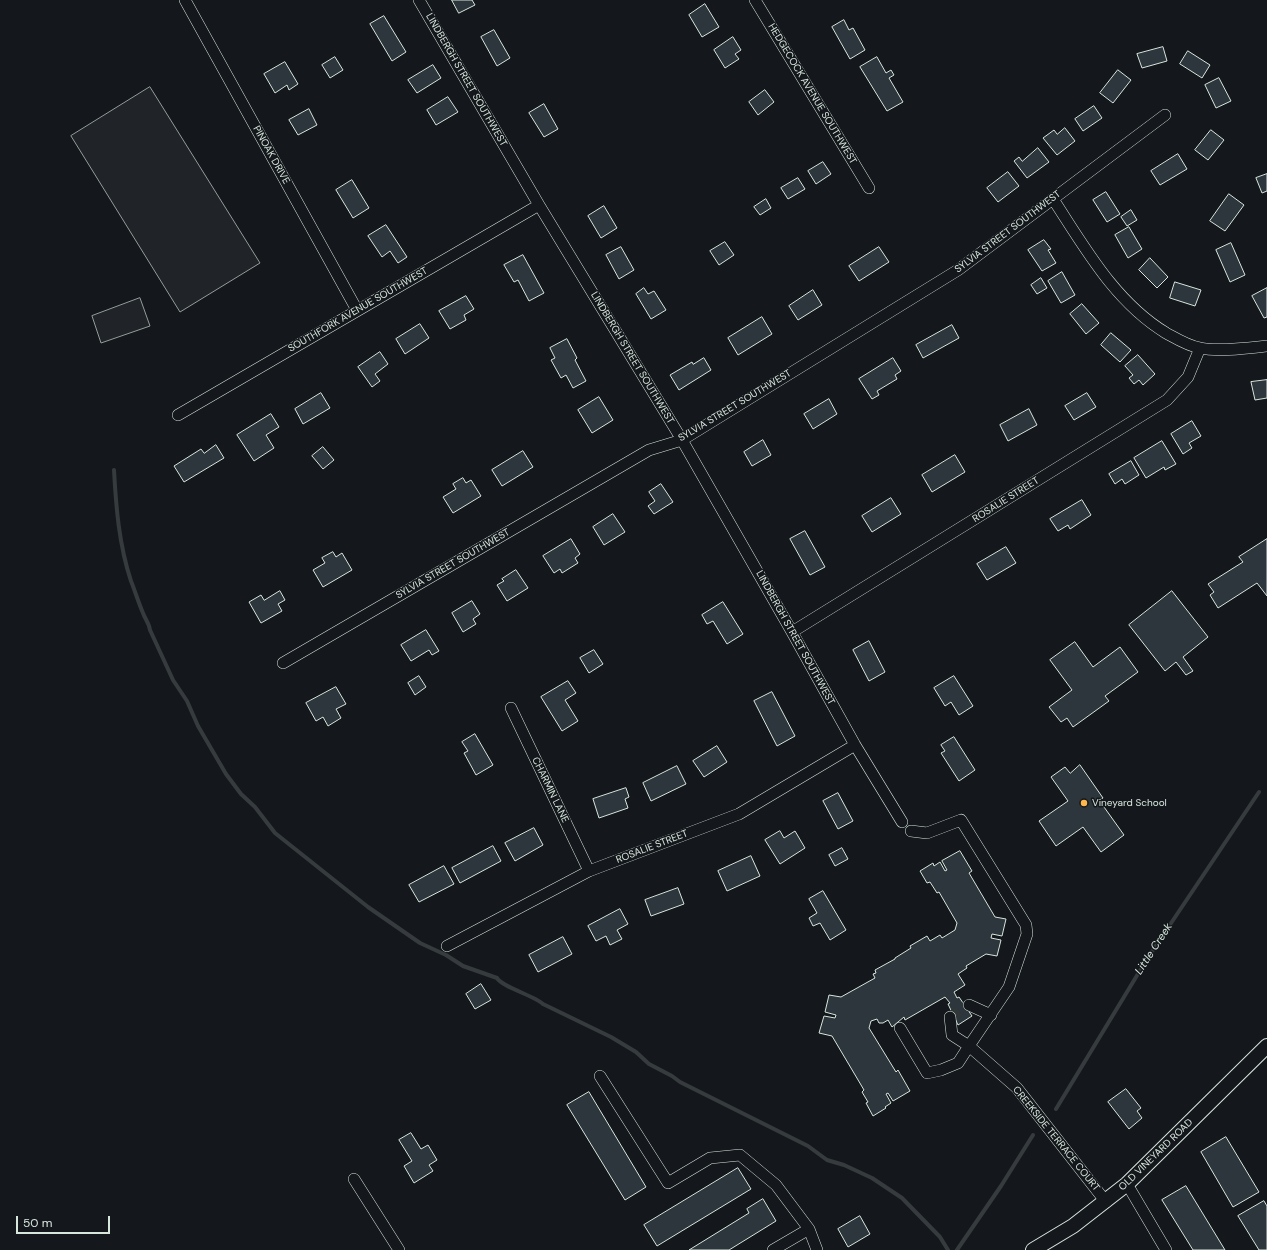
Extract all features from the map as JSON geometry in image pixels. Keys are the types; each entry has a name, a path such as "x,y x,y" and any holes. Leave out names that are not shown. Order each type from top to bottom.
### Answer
{"street":[{"name":"PINOAK DRIVE","path":"185,0 357,310"},
{"name":"LINDBERGH STREET SOUTHWEST","path":"419,0 539,205 682,440 855,745 902,822"},
{"name":"HEDGECOCK AVENUE SOUTHWEST","path":"755,0 869,188"},
{"name":"SYLVIA STREET SOUTHWEST","path":"283,663 649,450 682,440 958,270 1165,115"},
{"path":"1053,199 1096,266 1131,307 1151,324 1180,341 1200,348 1239,349 1267,346"},
{"name":"SOUTHFORK AVENUE SOUTHWEST","path":"178,415 539,205"},
{"name":"ROSALIE STREET","path":"792,632 1167,400 1188,378 1200,348"},
{"name":"CHARMIN LANE","path":"511,708 589,871"},
{"name":"ROSALIE STREET","path":"448,946 589,871 739,814 855,745"},
{"path":"900,1028 927,1073 958,1062 1009,987 1027,934 1026,925 961,820 927,833 911,831"},
{"path":"969,1005 991,1015"},
{"name":"CREEKSIDE TERRACE COURT","path":"950,1017 952,1035 969,1046 1016,1088 1106,1202"},
{"name":"OLD VINEYARD ROAD","path":"1033,1250 1073,1226 1106,1202 1127,1184 1267,1046"},
{"path":"600,1076 668,1183 710,1158 740,1155 776,1185 809,1229 817,1250"},
{"path":"354,1179 399,1250"},
{"path":"1127,1184 1166,1250"},
{"path":"773,1250 809,1229"}],"shaded area":[{"path":"150,87 260,263 180,312 71,136"},
{"path":"140,298 150,326 101,343 92,316"}],"building":[{"path":"452,0 472,0 475,5 459,13"},
{"path":"705,4 719,27 702,37 689,15"},
{"path":"384,16 406,52 392,61 370,24"},
{"path":"844,20 849,30 853,28 865,50 850,59 832,27"},
{"path":"494,30 510,58 497,66 481,37"},
{"path":"733,37 741,50 735,54 739,59 725,68 714,50"},
{"path":"1163,47 1167,61 1142,68 1137,54"},
{"path":"1188,51 1210,65 1202,78 1180,64"},
{"path":"335,57 343,70 330,78 322,65"},
{"path":"877,57 886,73 891,70 894,75 889,78 903,102 887,111 860,67"},
{"path":"285,62 298,84 289,90 287,85 275,93 264,74"},
{"path":"433,65 441,78 417,93 408,80"},
{"path":"1118,70 1131,80 1113,103 1100,93"},
{"path":"1219,78 1231,101 1216,108 1205,85"},
{"path":"765,90 774,102 758,115 749,102"},
{"path":"448,97 458,112 436,125 427,110"},
{"path":"544,104 558,129 544,137 529,113"},
{"path":"1094,106 1102,118 1083,131 1075,119"},
{"path":"309,109 317,125 298,135 289,120"},
{"path":"1065,128 1075,141 1057,155 1043,138 1054,130 1057,134"},
{"path":"1211,130 1224,140 1208,160 1195,150"},
{"path":"1038,148 1049,162 1027,178 1014,161 1019,157 1022,161"},
{"path":"1178,154 1187,169 1160,185 1151,171"},
{"path":"823,162 831,174 816,184 808,171"},
{"path":"1008,172 1019,186 998,202 987,188"},
{"path":"1267,174 1267,191 1262,193 1256,178"},
{"path":"798,178 805,189 788,199 781,188"},
{"path":"352,180 369,208 353,218 336,190"},
{"path":"1106,192 1120,214 1107,222 1093,200"},
{"path":"1229,194 1244,205 1225,231 1210,221"},
{"path":"766,199 771,208 760,215 754,207"},
{"path":"604,206 617,228 601,238 588,216"},
{"path":"1131,210 1137,220 1127,226 1121,217"},
{"path":"386,225 407,257 398,263 390,251 382,257 368,236"},
{"path":"1129,227 1142,249 1128,258 1115,235"},
{"path":"1044,240 1051,249 1048,250 1056,263 1042,271 1028,250"},
{"path":"725,242 734,255 719,265 710,251"},
{"path":"1231,243 1245,275 1230,282 1216,250"},
{"path":"621,247 634,270 619,279 606,255"},
{"path":"879,247 889,262 859,281 849,266"},
{"path":"523,255 544,293 529,301 518,280 514,282 504,265"},
{"path":"1150,258 1168,277 1157,288 1139,270"},
{"path":"1062,272 1075,295 1061,303 1048,281"},
{"path":"1041,278 1047,288 1037,294 1031,285"},
{"path":"1175,282 1201,290 1195,306 1170,298"},
{"path":"644,288 648,294 654,291 666,310 651,319 636,294"},
{"path":"1267,288 1267,317 1264,318 1252,296"},
{"path":"813,290 822,305 798,320 789,306"},
{"path":"466,296 474,309 464,315 466,320 450,329 439,311"},
{"path":"1082,304 1099,323 1086,334 1070,314"},
{"path":"762,317 772,334 738,355 728,338"},
{"path":"420,324 429,338 405,354 396,339"},
{"path":"952,325 959,338 923,358 916,345"},
{"path":"1111,333 1131,350 1120,362 1101,345"},
{"path":"567,339 577,358 575,360 586,381 573,388 566,375 561,378 551,360 555,358 550,348"},
{"path":"380,352 388,364 375,374 380,381 372,387 358,367"},
{"path":"1138,355 1155,374 1143,385 1139,380 1134,384 1129,378 1133,375 1125,366"},
{"path":"704,358 711,370 679,390 670,375 692,362 693,364"},
{"path":"893,358 901,371 895,375 897,379 877,391 879,395 872,399 859,379"},
{"path":"1267,380 1267,398 1255,400 1251,382"},
{"path":"321,393 330,408 303,424 295,409"},
{"path":"1087,393 1096,407 1074,420 1065,406"},
{"path":"599,397 613,420 592,433 578,410"},
{"path":"829,399 837,414 813,429 804,414"},
{"path":"1029,409 1037,425 1008,441 1000,425"},
{"path":"271,414 279,427 266,435 274,448 254,461 237,435"},
{"path":"1192,421 1201,436 1189,443 1192,448 1183,454 1171,434"},
{"path":"763,440 771,455 752,466 744,452"},
{"path":"1162,441 1176,464 1165,470 1164,467 1146,478 1134,458"},
{"path":"216,445 224,458 184,482 174,466 201,449 204,453"},
{"path":"323,447 334,460 323,469 312,456"},
{"path":"523,451 533,467 502,486 492,470"},
{"path":"955,455 965,472 932,492 922,475"},
{"path":"1131,461 1139,475 1125,484 1122,479 1115,484 1109,474"},
{"path":"463,478 466,483 471,480 481,496 453,513 443,497 456,489 453,484"},
{"path":"661,484 673,502 654,514 648,506 655,501 649,492"},
{"path":"891,498 901,514 872,532 862,516"},
{"path":"1082,500 1091,515 1070,529 1068,525 1058,531 1050,519"},
{"path":"613,514 625,532 604,545 593,527"},
{"path":"805,531 825,567 810,575 790,539"},
{"path":"571,539 580,554 575,558 578,563 562,573 560,569 554,573 543,556"},
{"path":"1267,539 1267,596 1257,583 1218,608 1210,595 1214,592 1208,584 1243,562 1239,557"},
{"path":"1006,547 1016,563 987,580 977,564"},
{"path":"333,552 336,557 342,553 352,570 323,587 313,570 325,563 322,558"},
{"path":"516,570 528,588 507,601 497,585 504,581 502,579"},
{"path":"280,591 285,600 278,604 282,611 261,623 249,602 261,595 264,600"},
{"path":"1172,591 1208,637 1183,657 1193,671 1186,675 1176,662 1165,671 1129,625"},
{"path":"472,601 480,614 473,619 476,624 463,632 452,613"},
{"path":"723,602 743,634 727,644 713,621 707,624 702,615"},
{"path":"426,630 439,651 432,655 429,650 411,661 401,645"},
{"path":"869,641 885,672 869,681 853,650"},
{"path":"1075,642 1093,667 1120,647 1138,672 1105,696 1109,701 1073,727 1067,718 1061,722 1049,707 1072,690 1050,660"},
{"path":"594,650 603,664 589,673 580,658"},
{"path":"419,676 426,687 415,695 408,683"},
{"path":"954,676 973,706 959,715 951,702 945,706 934,688"},
{"path":"568,681 576,693 565,700 578,721 562,731 541,697"},
{"path":"336,687 346,704 336,709 341,718 328,726 323,717 316,721 306,703"},
{"path":"772,692 795,736 777,746 754,701"},
{"path":"475,734 493,765 476,775 464,753 468,751 462,742"},
{"path":"954,737 975,770 959,781 941,753 945,751 941,745"},
{"path":"717,746 727,762 704,777 693,761"},
{"path":"1080,765 1103,798 1099,800 1124,835 1101,852 1083,827 1056,846 1039,821 1068,801 1051,777 1065,767 1070,773"},
{"path":"677,766 686,784 651,801 643,783"},
{"path":"626,788 629,797 625,799 628,808 599,818 593,799"},
{"path":"838,793 853,821 838,829 823,801"},
{"path":"534,828 543,845 515,861 505,843"},
{"path":"780,831 784,838 795,831 805,848 780,864 765,840"},
{"path":"493,846 501,861 460,883 452,868"},
{"path":"842,848 848,859 835,866 829,855"},
{"path":"960,851 972,871 969,873 995,917 1006,919 1002,936 992,934 991,938 1001,940 997,956 986,954 966,966 967,968 958,974 965,985 954,992 972,1016 958,1025 948,1004 950,1003 945,997 905,1020 904,1017 892,1027 888,1020 883,1023 879,1023 877,1019 871,1021 869,1028 896,1072 898,1070 910,1091 893,1101 888,1093 886,1094 891,1103 873,1116 866,1103 868,1102 862,1092 864,1090 832,1036 819,1033 824,1016 835,1018 836,1015 825,1012 829,995 841,997 875,978 873,974 876,973 875,970 895,959 911,948 910,946 927,936 930,941 940,935 942,938 955,930 957,923 939,892 937,893 930,882 927,883 920,871 933,863 934,866 940,862 945,871 947,870 942,861"},
{"path":"751,856 760,876 727,891 718,871"},
{"path":"444,866 454,884 419,902 409,885"},
{"path":"678,888 684,904 651,916 645,900"},
{"path":"823,891 846,930 830,940 820,923 813,926 809,918 817,913 809,899"},
{"path":"620,909 628,924 617,930 622,939 610,945 606,936 596,941 588,926"},
{"path":"563,937 572,954 538,972 529,955"},
{"path":"481,984 491,1000 475,1009 466,994"},
{"path":"1126,1089 1141,1108 1137,1111 1142,1118 1129,1129 1108,1102"},
{"path":"589,1092 646,1187 625,1200 567,1105"},
{"path":"411,1133 421,1149 428,1145 437,1160 429,1165 433,1171 414,1183 404,1166 412,1161 399,1140"},
{"path":"1226,1137 1259,1192 1233,1207 1201,1152"},
{"path":"738,1168 751,1189 657,1246 644,1225"},
{"path":"1186,1186 1225,1250 1193,1250 1162,1200"},
{"path":"763,1199 776,1221 729,1250 689,1250 749,1213 747,1209"},
{"path":"1264,1201 1267,1206 1267,1250 1259,1250 1238,1216"},
{"path":"860,1216 870,1234 848,1247 838,1229"}],"waterway":[{"path":"114,470 117,512 124,554 131,581 150,630 173,680 187,701 198,726 226,774 241,794 255,807 275,833 368,907 420,943 446,955 463,966 497,978 505,985 611,1037 636,1052 649,1064 680,1082 808,1146 827,1160 844,1165 872,1178 902,1198 940,1237 948,1250"},
{"name":"Little Creek","path":"1056,1109 1147,959 1259,792"},
{"name":"Little Creek","path":"957,1250 1001,1186 1033,1135"}],"tunnel":[{"path":"950,1017 969,1005"}],"place":[{"name":"Vineyard School","path":"1084,803"}]}
